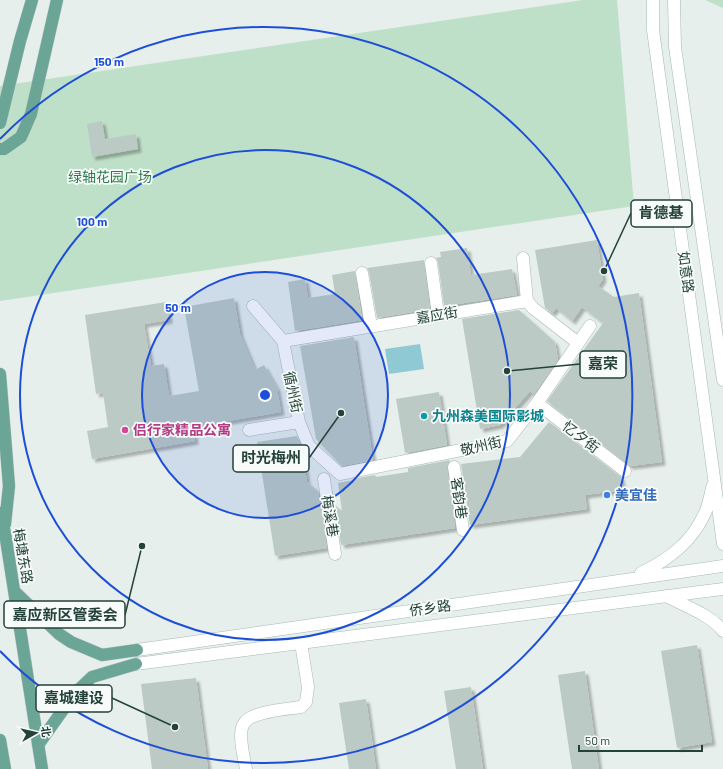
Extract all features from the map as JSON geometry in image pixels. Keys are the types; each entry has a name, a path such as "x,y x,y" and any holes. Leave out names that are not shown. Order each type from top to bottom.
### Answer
{"main road":[{"path":"0,123 20,41 32,0"},
{"path":"0,149 4,149 21,137 31,114 57,0"},
{"path":"0,374 9,486 5,533"},
{"name":"梅塘东路","path":"0,513 5,533 42,769"},
{"path":"14,592 59,634 71,642 102,655 137,650"},
{"path":"38,745 75,693 92,677 136,664"},
{"path":"0,740 5,769"}],"street":[{"name":"如意路","path":"653,0 653,30 723,544"},
{"name":"如意路","path":"674,0 675,47 723,380"},
{"path":"523,258 527,301 533,308 578,342"},
{"path":"432,263 438,315"},
{"path":"362,272 371,326"},
{"name":"嘉应街","path":"283,340 527,301"},
{"path":"253,306 283,340"},
{"name":"敬州街","path":"340,474 506,441 537,403 590,326"},
{"name":"循州街","path":"283,340 299,422 309,446 340,474"},
{"name":"忆夕街","path":"537,403 625,470"},
{"path":"249,430 299,422"},
{"name":"客韵巷","path":"454,467 463,530"},
{"path":"632,578 668,559 684,544 697,528 705,514 715,478"},
{"name":"梅溪巷","path":"324,479 335,554"},
{"name":"侨乡路","path":"137,650 723,566"},
{"name":"侨乡路","path":"136,664 723,589"},
{"path":"666,596 719,625 723,631"},
{"path":"246,769 242,726 250,717 301,707 306,702 308,687 301,643"}],"green space":[{"name":"绿轴花园广场","path":"583,0 617,0 634,206 0,301 0,86"},
{"path":"705,0 723,0 723,8"}],"water":[{"path":"420,344 424,369 389,374 385,349"}],"building":[{"path":"102,121 105,139 136,134 138,149 92,157 87,124"},
{"path":"597,240 603,279 598,286 614,297 639,293 662,462 630,466 547,401 603,323 582,307 572,321 556,308 552,313 545,308 535,250"},
{"path":"467,248 471,275 512,269 517,295 444,306 438,262 436,258 441,257 440,252"},
{"path":"424,260 430,309 377,318 367,268"},
{"path":"355,271 362,320 295,331 288,282 305,279 308,298 335,294 332,275"},
{"path":"234,298 240,334 255,370 264,365 277,388 281,412 193,427 195,441 92,459 87,431 108,427 103,393 96,394 85,315 166,302 169,320 144,324 151,366 164,364 169,396 199,391 184,307"},
{"path":"519,310 555,342 558,360 534,394 530,391 500,425 480,429 462,319"},
{"path":"354,337 373,460 342,466 316,439 300,346"},
{"path":"439,392 447,445 405,453 396,399"},
{"path":"549,422 621,477 623,490 585,495 587,509 470,525 461,464 520,457"},
{"path":"297,436 302,448 307,482 318,491 327,548 275,556 257,442"},
{"path":"450,460 447,468 455,528 341,545 335,505 342,511 338,483 375,475 376,477 408,472 408,468"},
{"path":"697,645 712,742 677,748 661,651"},
{"path":"585,671 599,769 572,769 558,675"},
{"path":"196,678 208,769 152,769 141,684"},
{"path":"471,687 483,769 456,769 444,691"},
{"path":"366,699 376,769 349,769 339,703"}],"place":[{"name":"肯德基","path":"604,271"},
{"name":"嘉荣","path":"507,371"},
{"name":"时光梅州","path":"341,413"},
{"name":"九州森美国际影城","path":"424,416"},
{"name":"侣行家精品公寓","path":"125,430"},
{"name":"美宜佳","path":"607,495"},
{"name":"嘉应新区管委会","path":"142,546"},
{"name":"嘉城建设","path":"175,727"}]}
